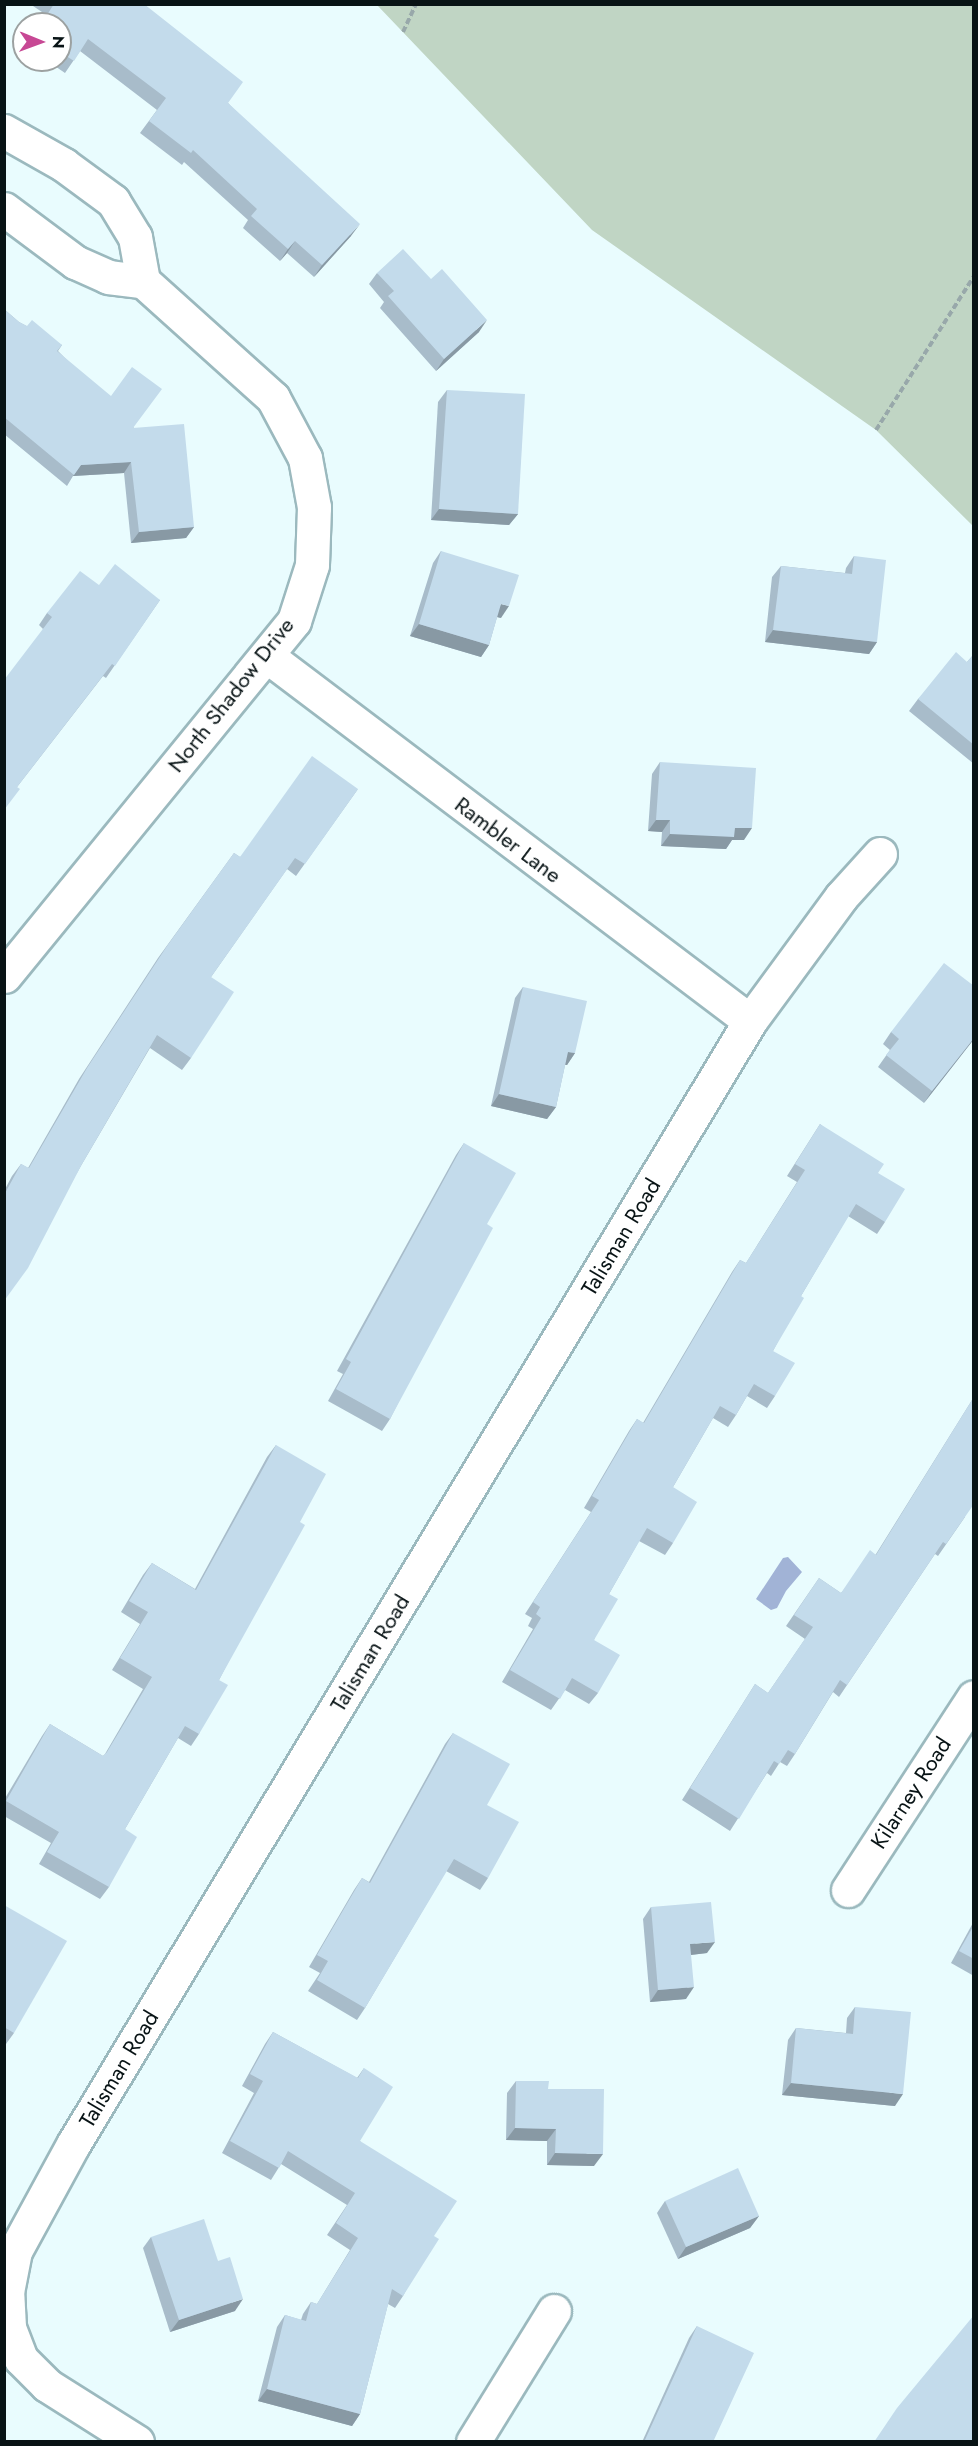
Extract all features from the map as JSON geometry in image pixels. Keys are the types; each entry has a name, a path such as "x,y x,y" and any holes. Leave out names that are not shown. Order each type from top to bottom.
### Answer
{"street":[{"path":"4,131 64,165 113,201 135,237 143,281 108,277 75,262 4,210"},
{"name":"North Shadow Drive","path":"4,976 294,621 312,564 314,507 305,458 273,398 143,281"},
{"name":"Rambler Lane","path":"267,656 750,1021"},
{"name":"Talisman Road","path":"137,2442 47,2385 21,2359 9,2327 7,2292 15,2251 74,2143 750,1021 841,897 880,854"},
{"name":"Kilarney Road","path":"848,1890 974,1697"},
{"path":"473,2442 554,2311"}],"path":[{"path":"403,32 416,4"},
{"path":"876,430 974,276"}],"green space":[{"path":"377,5 973,5 973,526 876,430 592,230"}],"water":[{"path":"788,1557 802,1572 786,1591 777,1608 771,1610 756,1599 783,1558"}],"building":[{"path":"54,4 144,4 243,82 228,103 360,224 322,265 295,241 288,249 251,216 257,209 193,150 191,153 149,121 166,98 88,39 74,61 72,60 72,12 49,12"},
{"path":"403,249 431,279 442,269 487,320 444,359 388,296 394,291 377,273"},
{"path":"4,309 27,326 32,320 62,345 57,351 111,396 132,367 162,389 133,428 184,424 194,527 139,532 131,462 81,465 74,475 4,417"},
{"path":"447,390 525,394 518,514 439,509"},
{"path":"441,551 519,575 509,606 501,604 489,645 419,624"},
{"path":"854,556 886,560 877,642 773,630 781,566 852,574"},
{"path":"115,564 160,600 115,666 112,664 17,787 20,789 4,810 4,680 52,617 47,613 80,571 99,585"},
{"path":"956,652 967,662 974,654 974,745 918,699"},
{"path":"312,756 358,789 305,864 295,858 211,977 234,992 191,1058 157,1035 82,1164 28,1268 4,1301 4,1195 21,1164 29,1168 87,1068 167,946 234,853 240,857"},
{"path":"660,762 756,768 752,828 735,828 734,837 670,834 670,820 656,820"},
{"path":"944,963 974,986 974,1038 932,1091 886,1055 899,1039 891,1032"},
{"path":"523,987 587,1001 575,1053 568,1052 556,1107 499,1094"},
{"path":"820,1124 884,1164 878,1173 905,1189 885,1222 856,1204 801,1296 804,1298 773,1351 795,1363 775,1396 754,1384 736,1415 720,1406 673,1487 697,1502 673,1543 647,1528 609,1594 618,1599 594,1640 620,1655 598,1693 572,1678 560,1699 510,1670 541,1618 536,1614 540,1607 533,1602 599,1500 592,1496 637,1419 644,1423 740,1260 746,1263 805,1170 795,1164"},
{"path":"464,1143 516,1173 487,1224 493,1228 390,1419 336,1389 351,1362 346,1359"},
{"path":"972,1400 974,1401 974,1504 946,1544 943,1542 847,1685 840,1680 795,1754 788,1750 779,1764 774,1761 739,1819 690,1788 755,1684 768,1693 813,1627 794,1615 819,1578 841,1593 870,1550 876,1555"},
{"path":"276,1445 326,1474 300,1522 305,1525 219,1680 228,1685 199,1734 185,1726 125,1829 137,1837 109,1887 47,1852 59,1832 6,1801 50,1724 103,1756 107,1752 152,1677 120,1658 148,1612 129,1601 152,1563 196,1590"},
{"path":"453,1733 510,1764 487,1805 519,1822 488,1878 454,1859 365,2008 317,1980 328,1961 317,1955 362,1878 370,1883"},
{"path":"711,1902 715,1942 690,1944 694,1987 658,1990 651,1907"},
{"path":"4,1905 67,1941 14,2033 4,2027"},
{"path":"974,1925 974,1959 959,1951"},
{"path":"855,2007 911,2012 903,2094 791,2083 796,2028 853,2034"},
{"path":"273,2032 358,2078 364,2068 393,2087 360,2141 457,2201 434,2236 439,2239 403,2296 392,2289 360,2414 267,2389 285,2315 306,2321 311,2302 317,2304 358,2238 336,2223 355,2193 288,2151 279,2168 230,2141 263,2081 250,2074"},
{"path":"516,2081 549,2081 548,2089 604,2089 603,2154 555,2153 556,2129 515,2128"},
{"path":"738,2168 759,2216 686,2247 665,2201"},
{"path":"204,2219 218,2261 230,2257 243,2299 179,2320 151,2237"},
{"path":"974,2315 974,2442 874,2442 897,2408"},
{"path":"697,2326 754,2353 713,2442 644,2442"}]}
